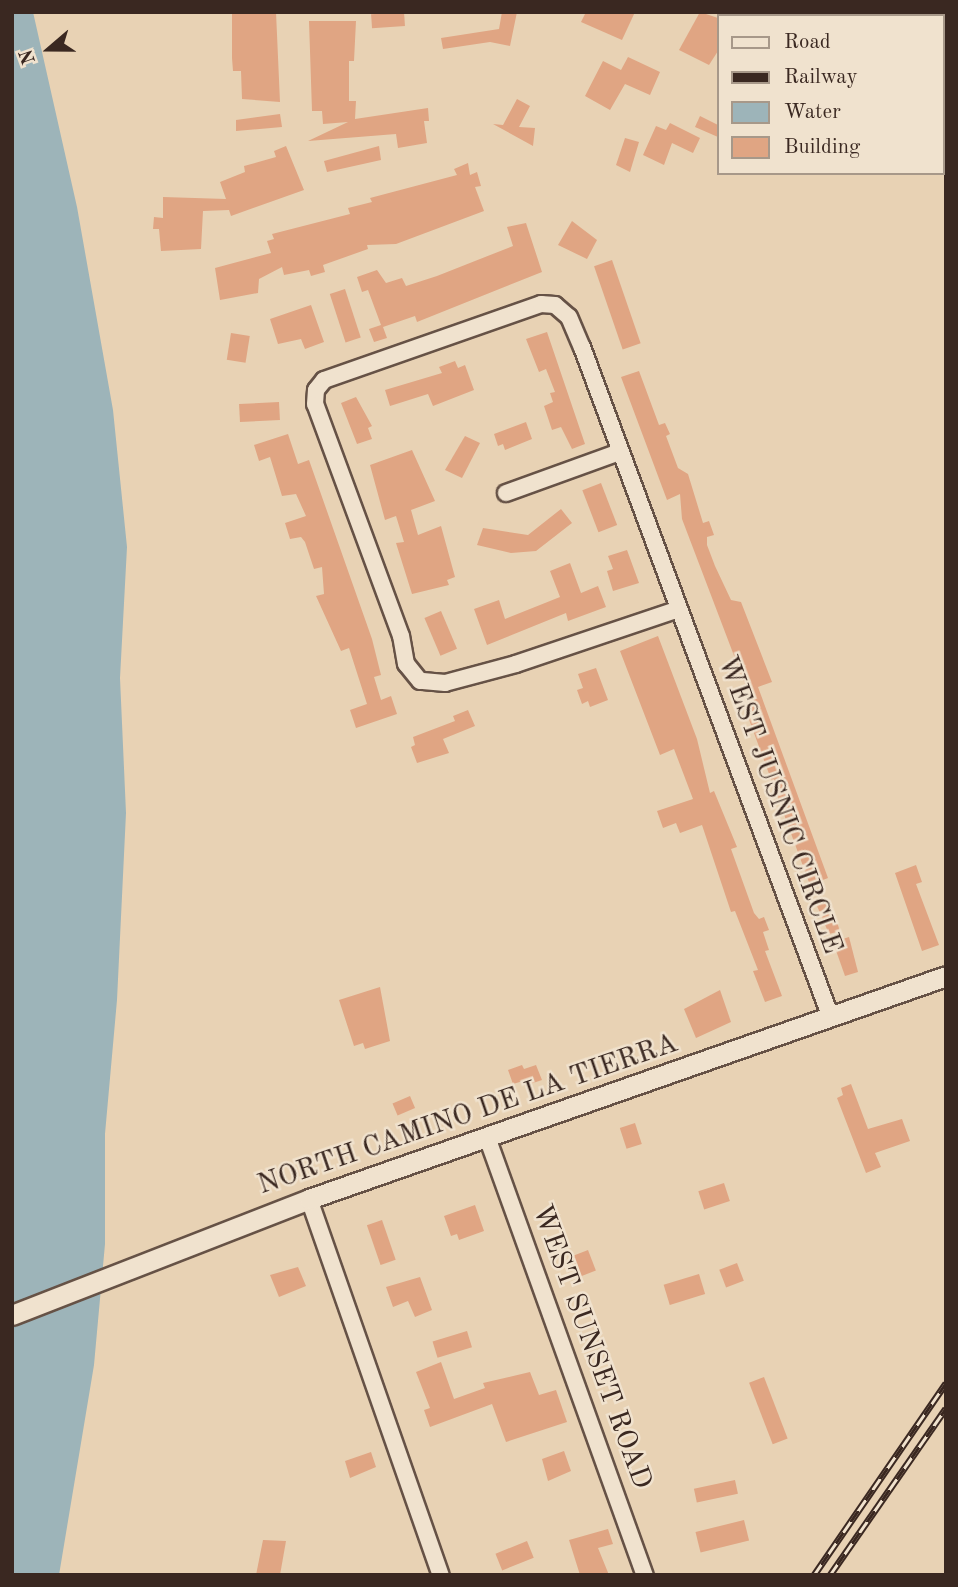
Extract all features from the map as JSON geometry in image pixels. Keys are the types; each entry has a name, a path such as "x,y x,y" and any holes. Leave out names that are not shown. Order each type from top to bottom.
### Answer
{"street":[{"name":"WEST JUSNIC CIRCLE","path":"678,609 516,664 445,683 416,685 406,664 401,636 310,388 324,380 541,303 561,302 582,347 831,1018"},
{"path":"506,493 619,452"},
{"name":"NORTH CAMINO DE LA TIERRA","path":"12,1315 309,1199 946,976"},
{"name":"WEST SUNSET ROAD","path":"487,1137 645,1575"},
{"path":"309,1199 441,1575"}],"water":[{"path":"12,12 33,12 77,207 113,410 127,547 120,678 126,813 117,1000 105,1134 105,1244 94,1365 59,1575 12,1575"}],"building":[{"path":"232,12 276,12 280,102 242,99 241,71 233,71"},
{"path":"404,12 405,26 372,28 371,14"},
{"path":"502,12 517,12 510,46 490,42 443,49 441,38 499,29"},
{"path":"586,12 635,12 622,40 581,22"},
{"path":"700,12 716,17 716,54 709,65 679,50"},
{"path":"309,21 356,21 354,61 349,61 349,101 356,101 355,119 428,108 429,121 424,121 427,143 398,148 396,134 308,141 348,122 323,124 322,111 312,111"},
{"path":"628,57 660,72 650,95 625,84 610,110 585,96 603,61 621,70"},
{"path":"517,99 530,106 519,127 535,128 533,146 493,124 503,125"},
{"path":"280,114 282,127 236,131 236,120"},
{"path":"700,116 716,124 716,136 695,127"},
{"path":"670,123 700,138 693,153 672,143 664,165 643,155 656,126 666,130"},
{"path":"625,138 639,142 630,172 616,165"},
{"path":"286,146 304,190 231,216 229,210 203,211 201,249 161,251 159,229 153,229 154,217 163,218 163,197 226,199 220,182 245,172 244,166 276,157 274,151"},
{"path":"379,146 381,160 327,172 324,161"},
{"path":"468,163 470,175 477,172 481,186 475,187 484,211 396,244 367,245 368,249 323,265 325,272 311,276 309,270 284,275 282,267 259,279 258,293 220,300 215,268 271,253 267,241 274,239 272,234 350,214 348,208 372,202 370,198 457,175 454,169"},
{"path":"572,221 597,240 587,259 558,245"},
{"path":"526,223 542,272 417,322 415,316 383,327 387,338 374,342 369,329 381,325 368,290 362,292 357,277 377,270 386,283 402,278 406,286 513,246 507,227"},
{"path":"612,260 641,343 623,349 594,266"},
{"path":"345,289 361,338 346,342 330,294"},
{"path":"311,305 324,342 305,349 301,339 278,344 270,319"},
{"path":"547,332 585,444 572,449 561,427 552,430 544,406 553,402 550,393 555,392 546,369 539,372 526,339"},
{"path":"231,333 250,336 246,363 227,360"},
{"path":"455,361 458,368 465,365 474,390 433,406 428,394 390,406 385,390 442,373 439,367"},
{"path":"639,371 659,425 665,423 670,434 666,436 678,468 688,474 703,523 709,521 714,535 707,537 707,545 715,566 731,600 741,602 772,682 758,687 828,878 810,885 747,714 752,703 682,519 680,494 667,500 621,377"},
{"path":"356,397 372,426 368,428 372,439 357,444 341,403"},
{"path":"279,402 280,420 240,422 239,404"},
{"path":"526,422 532,439 505,450 503,444 498,446 494,434"},
{"path":"288,434 298,464 309,460 372,639 381,675 374,677 381,700 391,696 397,714 356,728 350,710 367,704 349,648 341,651 316,596 324,594 322,567 314,569 305,542 301,537 290,539 285,523 306,516 296,494 282,496 270,457 259,461 254,445"},
{"path":"465,436 480,443 462,478 445,470"},
{"path":"412,450 435,501 411,510 418,535 441,526 455,577 447,580 449,585 412,594 396,543 404,542 396,516 385,520 370,465"},
{"path":"601,483 617,525 598,532 582,490"},
{"path":"561,509 572,523 536,551 511,553 477,545 483,528 528,535"},
{"path":"627,550 639,583 613,591 607,571 613,569 608,556"},
{"path":"570,563 581,593 598,586 606,607 568,621 566,613 487,645 474,609 499,600 505,619 560,597 550,571"},
{"path":"441,611 457,649 440,656 424,618"},
{"path":"658,636 697,739 710,793 714,791 737,847 731,849 754,913 759,919 764,917 769,930 763,932 769,950 765,951 782,996 765,1002 753,971 758,970 735,911 731,912 702,825 680,833 676,823 663,828 657,811 693,799 674,749 660,755 620,651"},
{"path":"596,668 608,700 590,707 588,701 582,704 577,690 583,688 578,674"},
{"path":"468,710 475,726 443,739 449,753 417,763 411,747 415,745 413,737 455,721 453,716"},
{"path":"916,865 922,882 916,884 939,945 922,951 895,873"},
{"path":"829,900 840,931 829,934 817,906"},
{"path":"849,937 858,972 845,976 833,942"},
{"path":"380,987 390,1041 365,1049 363,1043 354,1046 339,1000"},
{"path":"720,990 731,1022 696,1038 684,1009"},
{"path":"522,1065 524,1069 536,1065 542,1080 524,1086 523,1081 513,1084 508,1070"},
{"path":"851,1084 868,1129 902,1119 910,1141 875,1153 881,1167 866,1173 837,1098 843,1095 841,1088"},
{"path":"410,1096 415,1108 398,1115 393,1103"},
{"path":"635,1123 642,1144 627,1149 620,1128"},
{"path":"724,1183 730,1201 704,1209 698,1191"},
{"path":"475,1205 484,1231 459,1240 457,1234 451,1236 444,1216"},
{"path":"382,1220 396,1260 381,1265 367,1225"},
{"path":"588,1250 596,1271 577,1278 569,1257"},
{"path":"737,1263 744,1281 726,1288 719,1270"},
{"path":"298,1267 306,1286 279,1297 270,1275"},
{"path":"699,1274 705,1294 670,1305 664,1285"},
{"path":"420,1277 432,1310 415,1317 408,1301 393,1307 386,1287"},
{"path":"467,1331 472,1347 438,1358 433,1342"},
{"path":"441,1362 454,1399 485,1388 483,1383 530,1372 539,1395 556,1390 567,1422 506,1442 492,1404 430,1427 424,1410 430,1408 416,1372"},
{"path":"764,1377 788,1439 773,1444 749,1383"},
{"path":"564,1451 571,1471 548,1481 542,1459"},
{"path":"371,1452 376,1467 350,1478 345,1461"},
{"path":"735,1480 738,1494 697,1502 694,1489"},
{"path":"744,1520 749,1540 701,1552 695,1532"},
{"path":"608,1529 613,1544 598,1548 609,1575 580,1575 569,1540"},
{"path":"263,1540 286,1541 280,1575 256,1575"},
{"path":"527,1541 534,1558 502,1570 495,1554"}],"railway":[{"path":"814,1575 946,1383"},
{"path":"830,1575 946,1408"}]}
